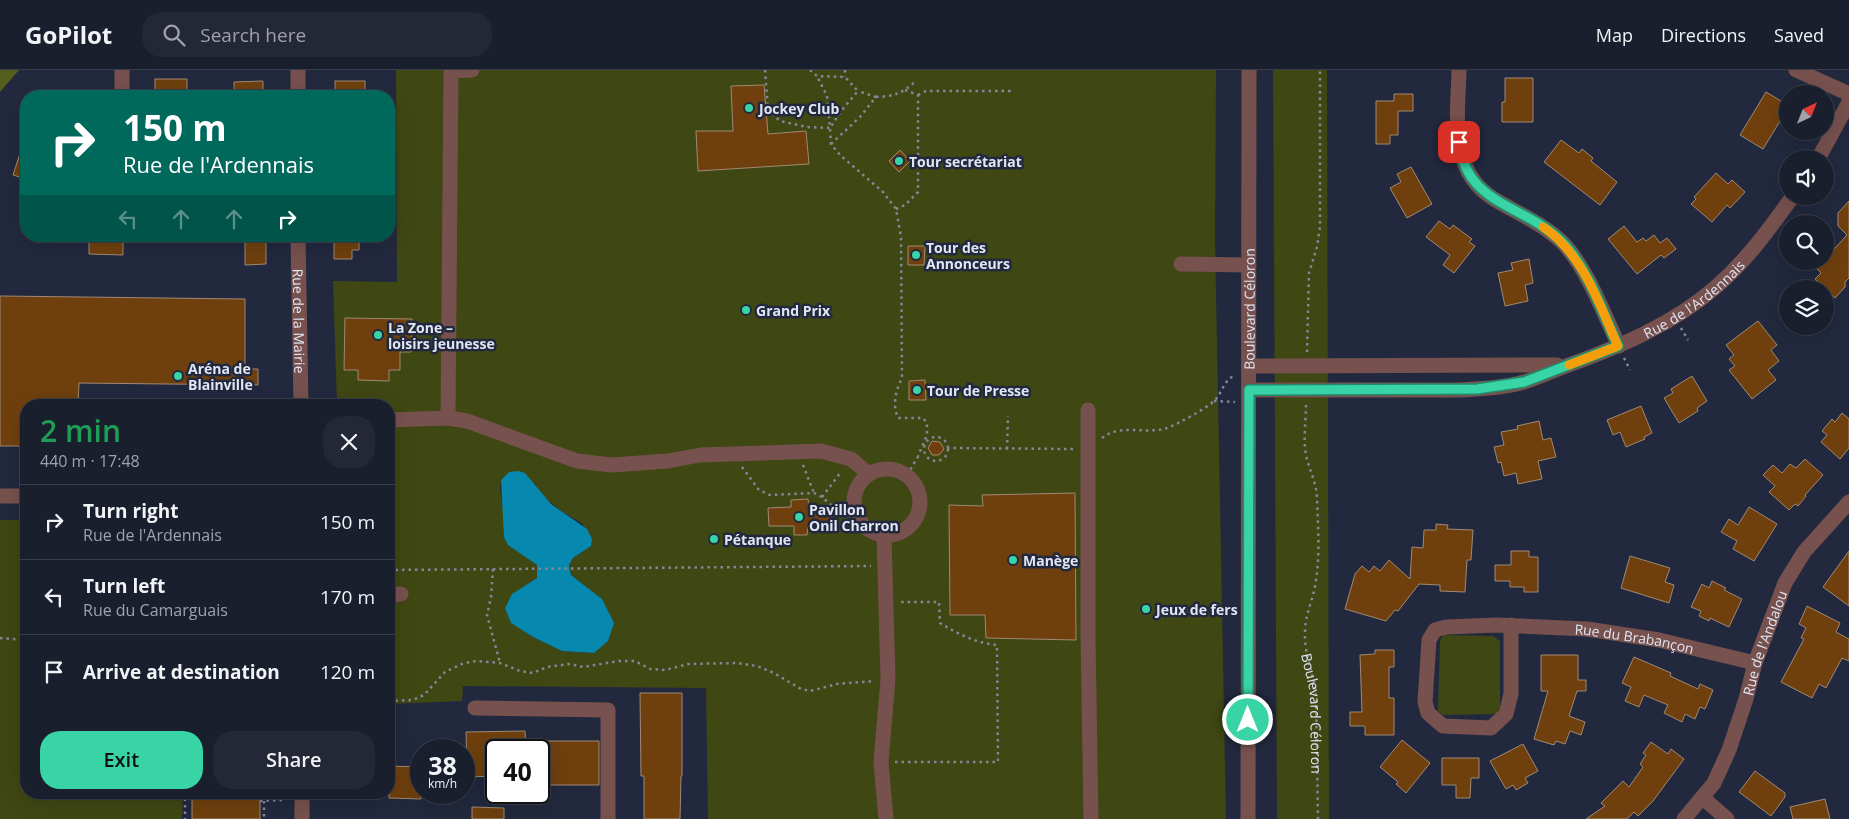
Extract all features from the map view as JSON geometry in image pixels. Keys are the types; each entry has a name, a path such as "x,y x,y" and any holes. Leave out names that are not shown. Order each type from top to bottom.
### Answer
{"street":[{"path":"122,70 122,90"},
{"path":"298,70 298,90"},
{"path":"448,418 451,71 472,70"},
{"name":"Boulevard Céloron","path":"1248,819 1249,70"},
{"path":"1458,70 1460,150 1462,160 1470,177 1484,192 1545,228 1563,243 1581,269 1618,346"},
{"path":"1796,70 1849,94"},
{"path":"1823,150 1849,102"},
{"name":"Rue de l'Ardennais","path":"1249,390 1459,390 1524,382 1618,346 1674,317 1718,286 1756,246 1786,205"},
{"name":"Rue de la Mairie","path":"298,242 301,399"},
{"path":"1182,264 1249,265"},
{"name":"Rue de l'Ardennais","path":"1249,366 1568,365"},
{"path":"1459,366 1459,390"},
{"path":"1088,410 1088,636 1091,819"},
{"path":"395,420 448,418 467,421 577,461 612,465 668,461 700,455 821,451 851,458 869,474"},
{"path":"878,470 898,470 906,475 919,492 918,514 913,523 895,535 884,536 866,528 859,521 853,501 855,490 861,481 869,474 878,470"},
{"path":"0,496 20,496"},
{"name":"Rue de l'Andalou","path":"1684,819 1714,784 1729,750 1746,699 1755,663 1785,583 1804,552 1849,502"},
{"path":"884,536 888,679 881,762 886,819"},
{"name":"Rue du Brabançon","path":"1511,625 1511,694 1506,714 1491,728 1443,726 1428,712 1425,702 1429,640 1435,630 1446,627 1511,625 1587,629 1659,640 1755,663"},
{"path":"475,708 608,710 608,819"},
{"path":"1703,798 1727,819"},
{"path":"302,799 302,819"}],"path":[{"path":"765,70 768,110 780,121 806,127 830,128"},
{"path":"810,70 817,76 827,96 831,144 840,155 883,192 896,209 900,238 902,378 897,388 895,400 896,413 898,418 923,418 927,423 926,435 918,456"},
{"path":"845,70 845,77 858,91 876,97 896,96 916,81"},
{"path":"1307,358 1309,273 1317,247 1320,218 1320,70"},
{"path":"817,76 845,77"},
{"path":"906,90 918,95 926,91 1012,91"},
{"path":"830,128 858,91"},
{"path":"896,209 905,204 918,192 918,95"},
{"path":"831,144 860,117 876,97"},
{"path":"1234,376 1228,379 1214,402 1235,402"},
{"name":"Boulevard Céloron","path":"1306,403 1305,447 1316,485 1317,498 1317,571 1305,633 1306,654 1314,680 1316,696 1318,819"},
{"path":"1007,449 1008,416"},
{"path":"906,475 924,449 927,440 935,437 945,441 948,450 944,457 936,461 927,457 924,449"},
{"path":"798,452 814,493"},
{"path":"738,454 743,470 759,490 770,495 814,493 822,496 831,505 832,509 855,512"},
{"path":"822,496 851,458"},
{"path":"395,570 885,566"},
{"path":"493,569 491,597 487,615 500,663"},
{"path":"881,762 998,762 997,645 981,644 940,623 939,602 887,602"},
{"path":"0,638 20,640"},
{"path":"395,701 412,700 424,695 446,672 464,663 476,661 500,663 520,671 533,673 554,666 570,664 584,667 619,661 635,661 650,668 665,670 688,664 737,663 757,666 774,673 801,689 810,691 837,684 888,679"},
{"path":"185,799 185,819"},
{"path":"260,801 282,800"},
{"path":"264,801 264,819"}],"green space":[{"path":"0,70 19,70 0,92"},
{"path":"396,70 1216,70 1215,240 1226,819 708,819 706,688 463,686 462,701 395,704 395,399 337,399 333,281 397,282","holes":["505,476 535,484 539,491 562,512 583,524 584,551 573,558 569,565 571,575 602,599 593,653 562,651 533,637 512,623 505,608 512,595 537,578 537,565 509,545 500,489 501,480"]},
{"path":"1273,70 1327,70 1329,819 1277,819"},
{"path":"0,520 20,520 20,799 183,799 182,819 0,819"},
{"path":"1444,635 1493,636 1500,641 1500,709 1495,714 1443,715 1438,711 1440,640"}],"water":[{"path":"518,471 525,473 551,504 587,529 592,539 591,546 573,558 569,565 571,575 602,599 614,623 608,641 594,653 562,651 533,637 511,623 505,608 512,594 537,578 537,565 508,545 504,537 501,480 509,472"}],"building":[{"path":"1505,78 1533,78 1533,122 1502,122 1502,102 1505,102"},
{"path":"155,79 187,79 187,90 155,90"},
{"path":"263,81 263,90 234,90 234,82"},
{"path":"335,81 365,81 365,90 335,90"},
{"name":"Jockey Club","path":"764,85 768,134 806,131 809,164 698,171 696,131 733,131 731,86"},
{"path":"1766,92 1779,100 1779,123 1763,149 1740,135"},
{"path":"1394,94 1413,94 1413,111 1398,111 1398,135 1390,135 1390,144 1376,144 1376,101 1394,101"},
{"path":"1561,140 1579,153 1582,149 1593,158 1591,161 1617,182 1600,205 1544,162"},
{"name":"Tour secrétariat","path":"900,150 910,161 899,172 889,161"},
{"path":"20,153 20,177 13,175"},
{"path":"1411,167 1432,204 1407,218 1390,188 1401,182 1397,174"},
{"path":"1716,173 1728,184 1732,180 1745,192 1730,208 1727,205 1712,222 1691,204 1696,199 1694,197"},
{"path":"1849,201 1849,278 1845,282 1845,287 1835,298 1834,280 1815,279 1821,273 1818,270 1834,270 1834,249 1847,235 1838,226 1838,213"},
{"path":"1439,221 1450,229 1453,225 1472,239 1469,242 1475,246 1454,273 1443,265 1450,255 1426,237"},
{"path":"1624,226 1637,242 1643,238 1646,241 1654,235 1660,243 1667,238 1676,249 1664,258 1661,255 1637,274 1608,239"},
{"path":"89,242 123,242 123,255 89,254"},
{"path":"245,242 266,242 266,264 245,265"},
{"path":"334,242 359,242 359,250 352,250 352,259 334,259"},
{"name":"Tour des Annonceurs","path":"908,246 925,246 924,265 908,265"},
{"path":"1529,259 1533,283 1525,285 1528,301 1505,306 1498,273 1513,270 1511,263"},
{"name":"Aréna de Blainville","path":"0,296 245,299 245,369 258,369 258,385 79,383 78,399 20,399 20,446 0,446"},
{"name":"La Zone – loisirs jeunesse","path":"345,318 412,319 411,352 400,352 400,370 389,370 389,381 358,380 358,370 344,370"},
{"path":"1758,321 1777,345 1771,350 1779,361 1768,370 1776,380 1752,399 1729,370 1735,366 1729,359 1734,355 1726,345"},
{"path":"1692,376 1707,401 1697,408 1698,411 1679,423 1664,398 1673,393 1671,389"},
{"name":"Tour de Presse","path":"925,380 926,400 909,400 909,381"},
{"path":"1641,406 1652,433 1644,437 1645,439 1626,447 1620,432 1613,435 1607,420"},
{"path":"1842,413 1849,419 1849,448 1840,459 1821,442 1827,435 1822,431 1832,419 1835,422"},
{"path":"1539,421 1543,440 1551,438 1556,457 1538,461 1542,479 1518,484 1516,473 1504,476 1501,462 1498,463 1494,447 1504,445 1501,432 1518,429 1517,426"},
{"path":"932,441 940,442 944,449 939,455 932,455 928,448"},
{"path":"1805,459 1823,475 1798,506 1795,504 1789,510 1769,492 1775,486 1763,475 1773,465 1782,473 1790,464 1796,468"},
{"name":"Manège","path":"1075,493 1076,640 986,638 985,615 950,615 949,505 983,506 982,495"},
{"name":"Pavillon Onil Charron","path":"808,499 809,508 830,507 831,526 808,526 807,535 794,535 794,526 769,526 768,508 791,507 791,500"},
{"path":"1749,507 1777,524 1754,561 1733,549 1737,541 1721,532 1729,519 1738,525"},
{"path":"1436,524 1448,525 1447,529 1473,530 1471,560 1467,560 1465,592 1440,591 1440,585 1419,584 1398,611 1395,610 1386,621 1345,609 1355,574 1362,566 1369,572 1374,566 1380,571 1389,560 1410,579 1412,547 1423,548 1424,530 1436,530"},
{"path":"1511,551 1529,551 1529,557 1538,557 1538,592 1524,592 1524,587 1510,587 1510,581 1495,581 1495,565 1511,565"},
{"path":"1849,551 1849,606 1823,587"},
{"path":"1630,556 1670,568 1665,582 1674,585 1669,603 1621,588"},
{"path":"1712,581 1726,588 1724,590 1742,599 1729,627 1710,618 1709,621 1699,616 1701,611 1691,607 1702,584 1709,588"},
{"path":"1807,606 1840,623 1836,632 1849,639 1849,661 1842,658 1826,688 1819,684 1812,698 1781,682 1804,639 1801,638 1806,628 1799,624"},
{"path":"1375,650 1394,650 1394,667 1389,667 1389,698 1394,698 1394,735 1365,735 1365,726 1350,726 1350,712 1362,712 1360,655 1375,654"},
{"path":"1541,655 1578,655 1578,680 1586,680 1586,691 1577,691 1569,716 1585,722 1581,735 1570,731 1565,744 1556,741 1554,745 1534,739 1548,691 1541,691"},
{"path":"1634,657 1671,673 1670,676 1698,689 1700,684 1713,690 1705,709 1700,707 1695,719 1685,714 1682,722 1664,713 1668,705 1644,695 1639,707 1625,701 1631,687 1622,683"},
{"path":"640,693 682,693 680,819 644,819 644,776 641,776"},
{"path":"525,731 525,739 485,739 485,776 475,777 475,739 466,739 466,732"},
{"path":"1402,740 1430,763 1406,793 1396,784 1398,782 1380,767"},
{"path":"550,741 599,741 599,785 550,785"},
{"path":"1651,742 1668,754 1671,749 1684,759 1653,801 1638,816 1634,812 1627,819 1586,819 1605,806 1601,803 1623,781 1629,787 1643,767 1640,764 1646,755 1643,753"},
{"path":"1523,744 1538,771 1525,778 1528,783 1516,790 1513,785 1506,789 1490,761"},
{"path":"1442,758 1479,758 1479,778 1471,778 1470,798 1456,798 1456,785 1442,785"},
{"path":"395,766 410,767 410,799 395,798"},
{"path":"1755,771 1785,793 1785,797 1771,816 1739,792"},
{"path":"192,799 260,799 260,819 192,819"},
{"path":"1825,799 1830,819 1793,819 1790,807"},
{"path":"472,807 504,808 504,819 472,819"}],"slow traffic":[{"path":"1543,227 1563,243 1581,269 1618,346 1569,365"}],"place":[{"name":"Jockey Club","path":"749,108"},
{"name":"Tour secrétariat","path":"899,161"},
{"name":"Tour des Annonceurs","path":"916,255"},
{"name":"Grand Prix","path":"746,310"},
{"name":"La Zone – loisirs jeunesse","path":"378,335"},
{"name":"Aréna de Blainville","path":"178,376"},
{"name":"Tour de Presse","path":"917,390"},
{"name":"Pavillon Onil Charron","path":"799,517"},
{"name":"Pétanque","path":"714,539"},
{"name":"Manège","path":"1013,560"},
{"name":"Jeux de fers","path":"1146,609"}],"route":[{"path":"1248,720 1249,390 1477,389 1524,382 1618,346 1595,296 1569,250 1545,228 1494,199 1477,186 1465,168 1459,142"}]}
